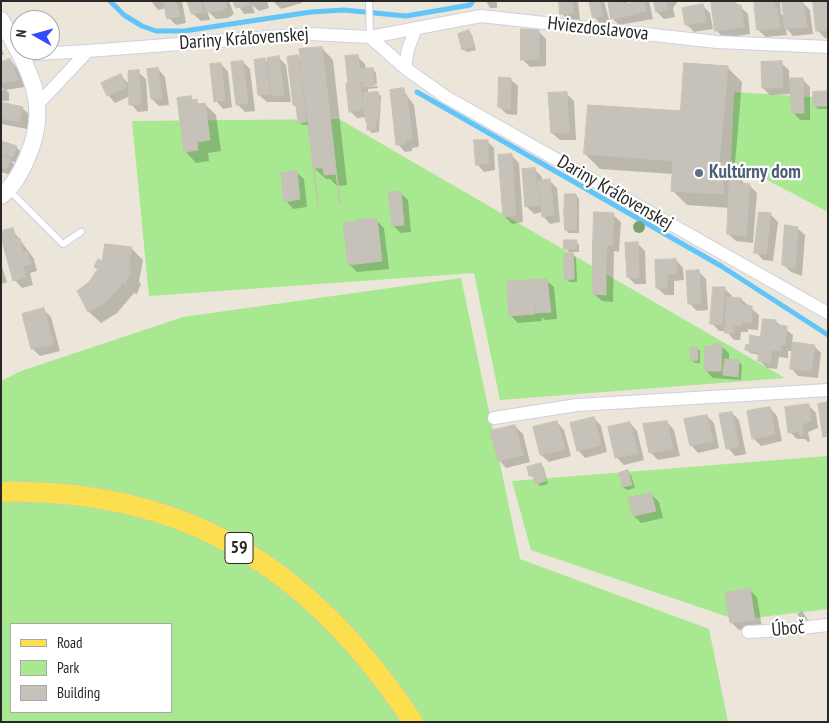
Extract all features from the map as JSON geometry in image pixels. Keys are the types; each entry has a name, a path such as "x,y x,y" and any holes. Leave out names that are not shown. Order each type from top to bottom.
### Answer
{"main road":[{"name":"59","path":"1,492 61,494 118,502 169,515 225,540 291,583 338,626 377,670 413,722"}],"street":[{"name":"Hviezdoslavova","path":"370,37 481,16 717,42 828,47"},
{"path":"1,20 10,37"},
{"path":"405,68 408,49 416,28"},
{"name":"Dariny Kráľovenskej","path":"88,52 310,34 370,37 405,68 446,97 828,313"},
{"path":"60,53 88,52"},
{"path":"38,104 88,52"},
{"path":"5,193 22,171 33,146 36,133 38,104 32,77 23,60"},
{"path":"494,418 576,405 828,390"},
{"name":"Úboč","path":"748,632 828,625"}],"lane":[{"path":"368,1 370,37"},
{"path":"5,193 63,244 81,232"}],"green space":[{"path":"734,92 828,98 828,212 731,161"},
{"path":"339,119 785,378 500,400 474,273 149,296 132,121"},
{"path":"461,278 520,559 709,629 728,722 1,722 1,381 21,371 183,317"},
{"path":"828,456 828,609 737,620 531,550 512,481"}],"building":[{"path":"164,1 176,1 180,16 167,19"},
{"path":"187,1 200,1 204,12 192,14"},
{"path":"203,1 225,1 227,7 220,11 207,12"},
{"path":"233,1 247,1 249,5 236,8"},
{"path":"559,1 572,1 573,13 560,14"},
{"path":"589,1 599,1 603,16 593,18"},
{"path":"608,1 622,1 622,4 631,3 634,14 611,19"},
{"path":"631,1 644,1 646,11 634,14"},
{"path":"654,1 666,1 668,10 656,12"},
{"path":"711,1 735,1 736,6 741,5 744,27 715,31"},
{"path":"754,1 774,1 780,28 757,30"},
{"path":"782,1 803,2 807,27 785,29"},
{"path":"813,1 828,1 828,30 816,31"},
{"path":"703,4 706,22 685,25 682,8"},
{"path":"521,29 539,30 539,59 521,60"},
{"path":"469,30 474,46 462,50 458,34"},
{"path":"322,47 340,203 336,174 324,175 323,168 314,168 318,205 299,49"},
{"path":"298,55 301,78 290,79 287,57"},
{"path":"358,55 361,82 348,83 345,56"},
{"path":"279,56 284,95 272,96 267,58"},
{"path":"265,58 270,94 258,95 254,60"},
{"path":"10,59 18,80 1,83 1,62"},
{"path":"243,61 248,103 236,105 231,62"},
{"path":"782,61 783,87 762,88 761,62"},
{"path":"221,63 225,100 214,102 210,64"},
{"path":"684,63 728,66 719,163 724,163 723,194 671,191 673,161 677,161"},
{"path":"158,68 162,98 151,99 147,69"},
{"path":"373,68 375,85 363,87 360,69"},
{"path":"139,70 141,104 129,105 128,71"},
{"path":"121,74 127,87 107,96 101,83"},
{"path":"499,77 511,78 510,109 498,107"},
{"path":"301,78 304,104 293,105 290,79"},
{"path":"790,78 803,78 804,113 792,113"},
{"path":"360,82 363,110 349,112 346,84"},
{"path":"404,88 405,97 407,96 412,136 411,140 405,141 405,144 396,145 390,90"},
{"path":"828,91 828,106 813,106 813,92"},
{"path":"378,92 380,106 364,108 363,93"},
{"path":"567,92 569,133 551,133 548,93"},
{"path":"191,96 192,100 197,99 197,104 205,103 210,140 197,142 198,150 184,152 177,98"},
{"path":"1,102 23,107 19,122 1,118"},
{"path":"304,104 306,122 298,123 296,105"},
{"path":"588,105 681,111 677,161 584,154"},
{"path":"380,106 380,110 364,112 364,108"},
{"path":"378,110 378,120 366,122 364,112"},
{"path":"375,121 376,129 367,130 367,122"},
{"path":"474,140 488,140 488,163 476,165"},
{"path":"1,141 17,146 13,157 1,154"},
{"path":"512,154 514,190 501,191 498,155"},
{"path":"1,156 11,159 6,169 1,168"},
{"path":"535,168 539,205 525,207 522,169"},
{"path":"297,171 300,199 284,202 281,173"},
{"path":"730,173 739,174 738,183 750,184 749,195 729,194"},
{"path":"550,179 554,215 542,217 538,181"},
{"path":"514,190 516,215 503,217 501,191"},
{"path":"401,191 404,225 392,226 388,193"},
{"path":"565,194 576,194 577,212 564,212"},
{"path":"729,194 749,195 746,236 727,234"},
{"path":"564,212 577,212 576,230 565,230"},
{"path":"594,212 614,213 612,245 593,244"},
{"path":"759,212 771,213 766,254 754,253"},
{"path":"359,219 377,219 382,261 365,263"},
{"path":"360,221 365,263 348,265 343,223"},
{"path":"785,225 798,227 795,269 782,265"},
{"path":"13,228 16,239 20,238 23,252 27,251 31,264 23,266 26,277 13,281 1,231"},
{"path":"564,240 577,240 576,249 564,249"},
{"path":"638,242 639,278 627,277 625,243"},
{"path":"105,244 132,247 128,270 131,271 125,284 123,282 106,302 88,312 77,291 88,283 98,269 94,267 98,259 102,261"},
{"path":"593,244 607,244 606,266 593,266"},
{"path":"573,253 574,268 564,268 564,254"},
{"path":"676,259 677,273 667,274 667,288 656,288 655,260"},
{"path":"593,266 606,266 606,295 593,294"},
{"path":"564,268 574,268 574,279 565,280"},
{"path":"699,270 701,303 688,304 686,271"},
{"path":"547,279 551,312 536,313 532,280"},
{"path":"532,280 535,314 509,316 507,282"},
{"path":"713,287 725,287 722,325 710,324"},
{"path":"727,297 741,298 741,305 752,306 751,323 741,322 741,326 734,325 733,333 725,333"},
{"path":"44,308 53,344 31,349 22,314"},
{"path":"763,319 776,320 775,325 787,326 785,344 781,344 781,351 772,350 770,363 758,361"},
{"path":"750,335 760,337 758,352 745,350 746,344 749,345"},
{"path":"793,342 815,345 811,371 790,369"},
{"path":"714,344 722,344 721,371 704,371 705,346 714,347"},
{"path":"690,347 697,347 698,360 691,361"},
{"path":"725,359 739,360 738,377 723,375"},
{"path":"828,402 828,436 823,437 818,404"},
{"path":"809,404 811,421 802,424 803,434 799,435 799,431 788,433 785,407"},
{"path":"770,407 775,434 752,439 747,411"},
{"path":"732,412 739,447 726,449 719,414"},
{"path":"707,415 713,441 690,446 684,419"},
{"path":"594,417 601,445 577,451 570,423"},
{"path":"557,421 565,449 540,455 533,427"},
{"path":"667,421 673,449 649,453 643,424"},
{"path":"630,422 638,453 615,458 608,427"},
{"path":"515,425 523,455 498,461 490,431"},
{"path":"541,463 546,481 535,484 533,475 529,476 527,467"},
{"path":"628,470 632,485 622,487 619,473"},
{"path":"651,493 656,511 633,516 628,498"},
{"path":"750,588 755,620 730,623 725,593"}],"waterway":[{"path":"110,1 124,15 142,26 156,31 184,31 311,12 344,10 406,16 470,5 473,1"},
{"path":"417,92 721,266 828,335"}],"place":[{"name":"Kultúrny dom","path":"699,173"}]}
